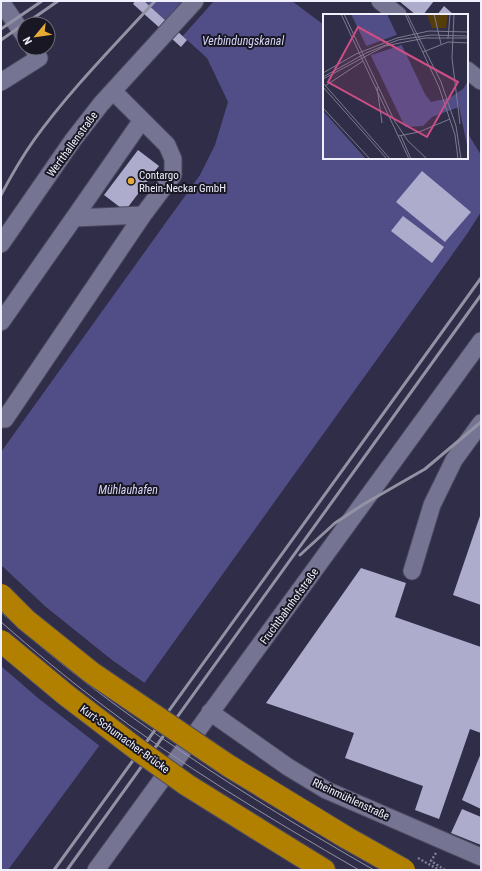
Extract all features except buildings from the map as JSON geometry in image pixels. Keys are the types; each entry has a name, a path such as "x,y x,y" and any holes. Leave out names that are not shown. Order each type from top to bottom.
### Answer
{"highway":[{"path":"1,595 26,620 92,673 229,766 347,838 404,870"},
{"name":"Kurt-Schumacher-Brücke","path":"1,641 66,695 187,785 324,870"}],"street":[{"name":"Werfthallenstraße","path":"1,244 73,140 101,104 196,1"},
{"path":"380,1 397,14"},
{"path":"1,2 16,24"},
{"path":"1,82 39,58 38,56"},
{"path":"468,71 481,81"},
{"path":"1,419 5,419 143,215 173,175 172,159 167,145 113,91"},
{"path":"1,322 142,120"},
{"path":"74,218 143,215"},
{"name":"Fruchtbahnhofstraße","path":"96,870 210,712 364,504 481,340"},
{"path":"412,571 432,505 454,460 481,423"},
{"name":"Rheinmühlenstraße","path":"210,712 288,767 326,790 481,857"}],"path":[{"path":"431,861 445,870"}],"water":[{"name":"Mühlauhafen","path":"144,1 292,1 323,24 323,159 468,159 468,134 481,155 481,212 467,234 102,742 8,870 1,870 1,452 200,175 215,145 228,102 207,58"}],"pier":[{"path":"182,1 214,1 181,38 164,22"},
{"path":"1,565 46,607 112,660 146,684 101,747 38,698 1,666"}],"tram line":[{"path":"1,612 88,684 180,751 276,812 374,870"},
{"path":"1,622 85,692 160,747 225,790 359,870"}],"railway":[{"path":"1,29 42,1"},
{"path":"36,16 58,1"},
{"path":"1,195 25,153 62,104 155,1"},
{"path":"1,40 16,30"},
{"path":"54,870 481,278"},
{"path":"67,870 481,295"},
{"path":"300,555 335,523 364,504 425,469 481,422"}],"place":[{"name":"Contargo Rhein-Neckar GmbH","path":"131,181"}],"water label":[{"name":"Verbindungskanal","path":"243,41"}]}
